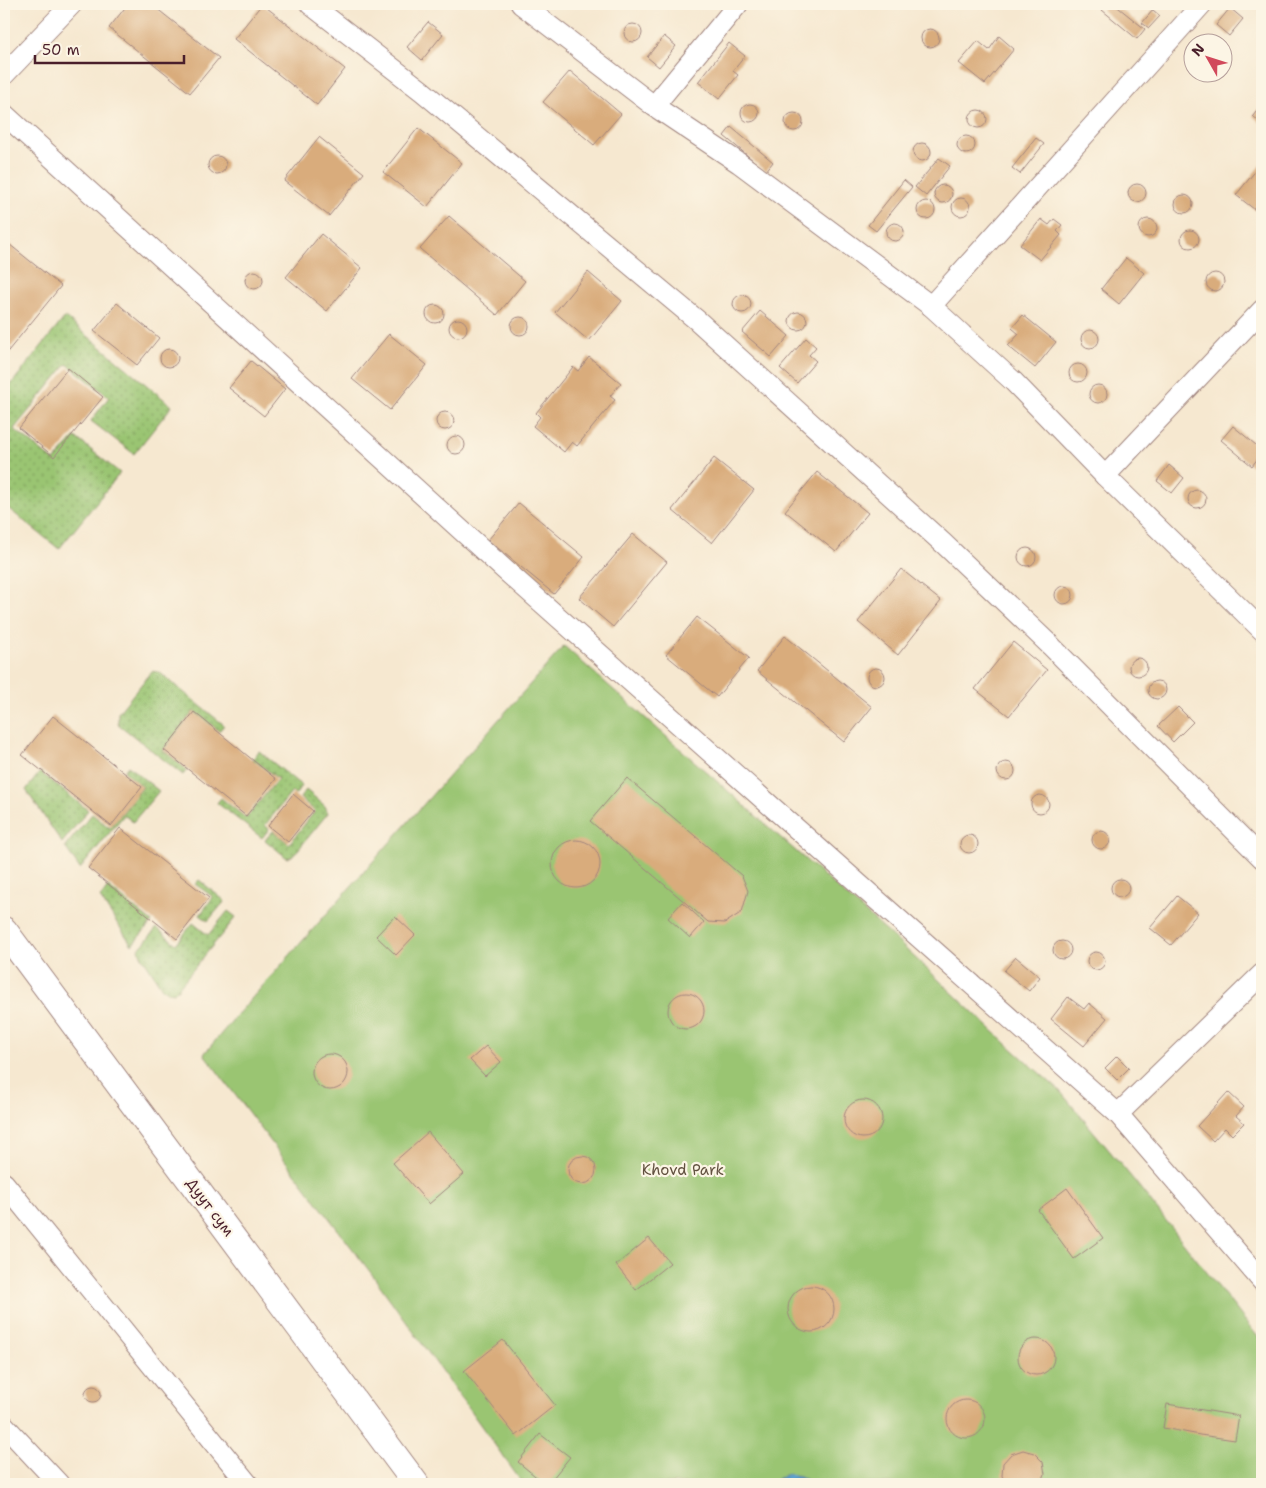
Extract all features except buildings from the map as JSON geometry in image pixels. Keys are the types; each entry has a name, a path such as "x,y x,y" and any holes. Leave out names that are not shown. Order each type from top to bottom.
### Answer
{"main road":[{"name":"Дуут сум","path":"4,930 416,1484"}],"street":[{"path":"4,75 72,4"},
{"path":"310,4 422,91 705,328 952,551 1051,646 1262,858"},
{"path":"654,106 738,4"},
{"path":"931,306 1202,4"},
{"path":"527,6 654,106 739,163 931,306 1013,381 1105,476 1262,630"},
{"path":"4,114 505,570 1118,1114 1262,1281"},
{"path":"1105,476 1262,310"},
{"path":"1118,1114 1262,974"},
{"path":"4,1183 248,1484"},
{"path":"4,1425 59,1484"}],"green space":[{"path":"65,317 172,406 134,454 91,421 109,397 67,364 14,429 54,461 75,437 120,473 59,549 4,505 4,393"},
{"name":"Khovd Park","path":"564,646 893,937 1060,1091 1137,1184 1262,1342 1262,1484 523,1484 371,1273 204,1054"},
{"path":"152,671 159,672 224,725 219,731 194,711 163,750 187,770 183,775 118,724 118,713"},
{"path":"259,751 302,786 296,794 292,792 265,825 269,829 262,838 217,803 221,798 246,818 278,779 253,759"},
{"path":"128,766 159,791 133,822 124,815 80,869 65,847 92,814 110,828 143,787 124,771"},
{"path":"40,772 88,810 62,843 26,790"},
{"path":"306,790 325,806 328,813 293,856 287,858 265,840 273,831 289,844 315,811 300,798"},
{"path":"199,880 225,901 208,921 200,915 213,897 195,884"},
{"path":"108,887 152,922 132,945 100,898"},
{"path":"228,911 236,917 174,993 162,988 138,950 157,928 176,944 193,923 208,935"}],"water":[{"path":"787,1474 799,1476 815,1484 775,1484 777,1479"}]}
